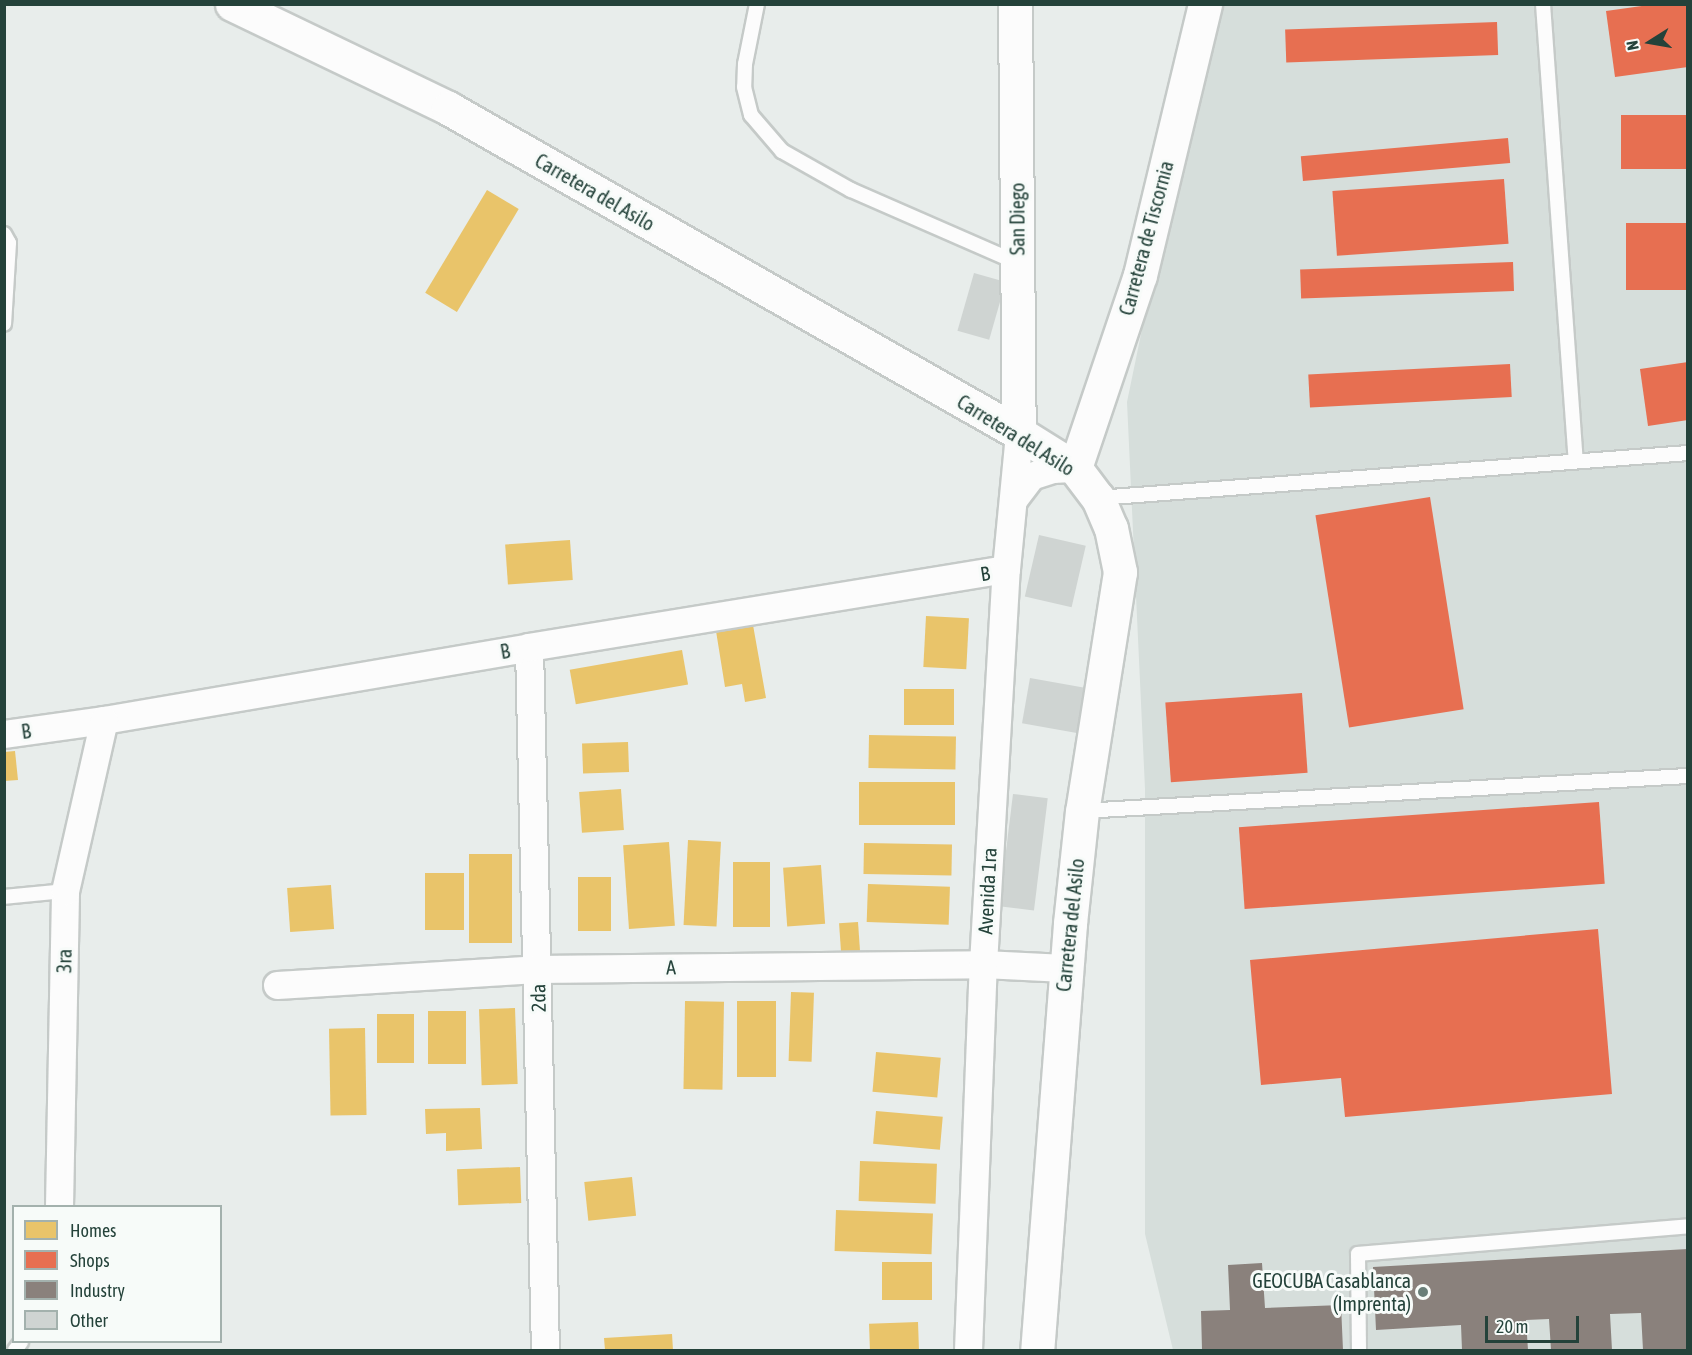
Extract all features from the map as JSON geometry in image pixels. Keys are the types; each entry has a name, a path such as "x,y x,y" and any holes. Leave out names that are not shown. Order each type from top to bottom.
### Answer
{"street":[{"name":"Carretera del Asilo","path":"232,4 448,108 1019,433 1075,468 1098,498 1111,528 1120,572 1082,811 1065,968 1037,1350"},
{"name":"San Diego","path":"1016,4 1019,433"},
{"name":"Carretera de Tiscornia","path":"1075,468 1140,275 1205,4"},
{"name":"Avenida 1ra","path":"968,1350 982,964 1006,569 1019,433"},
{"path":"1013,500 1031,476 1053,469 1075,468"},
{"name":"B","path":"4,734 104,720 529,646 1006,569"},
{"name":"2da","path":"529,646 545,1350"},
{"name":"3ra","path":"59,1205 65,891 104,720"},
{"name":"A","path":"277,985 537,969 982,964 1065,968"}],"lane":[{"path":"757,4 745,64 744,87 751,115 782,151 851,190 1018,262"},
{"path":"1543,4 1576,461"},
{"path":"4,234 9,243 4,324"},
{"path":"1098,498 1688,453"},
{"path":"1082,811 1688,776"},
{"path":"4,897 65,891"},
{"path":"1359,1350 1358,1254 1688,1226"}],"shaded area":[{"path":"1209,5 1687,5 1687,1350 1173,1350 1145,1234 1145,789 1127,402"}],"building: Homes":[{"path":"487,190 519,209 457,312 425,293"},
{"path":"570,540 573,580 508,584 505,545"},
{"path":"926,616 969,618 966,669 923,667"},
{"path":"753,625 766,698 745,702 742,684 725,687 716,631"},
{"path":"682,650 688,684 576,704 570,670"},
{"path":"904,689 954,689 954,725 904,725"},
{"path":"869,735 956,737 955,770 868,768"},
{"path":"628,742 629,772 583,774 582,744"},
{"path":"15,751 18,780 4,781 4,752"},
{"path":"859,782 955,782 955,825 859,825"},
{"path":"621,789 624,830 582,833 579,792"},
{"path":"688,840 721,842 717,927 684,925"},
{"path":"669,842 675,926 629,929 623,845"},
{"path":"864,843 952,845 951,876 863,874"},
{"path":"469,854 512,854 512,943 469,943"},
{"path":"733,862 770,862 770,927 733,927"},
{"path":"821,865 825,924 787,927 783,868"},
{"path":"425,873 464,873 464,930 425,930"},
{"path":"578,877 611,877 611,931 578,931"},
{"path":"868,884 950,887 949,925 867,922"},
{"path":"331,885 334,929 290,932 287,888"},
{"path":"858,922 860,953 841,954 839,923"},
{"path":"791,992 814,993 812,1062 789,1061"},
{"path":"685,1001 724,1002 722,1090 683,1089"},
{"path":"737,1001 776,1001 776,1077 737,1077"},
{"path":"515,1008 518,1084 482,1085 479,1009"},
{"path":"428,1011 466,1011 466,1064 428,1064"},
{"path":"377,1014 414,1014 414,1063 377,1063"},
{"path":"365,1028 367,1115 331,1116 329,1029"},
{"path":"876,1052 941,1058 937,1098 873,1092"},
{"path":"480,1108 482,1149 446,1151 446,1133 426,1134 425,1109"},
{"path":"876,1111 943,1117 940,1150 873,1144"},
{"path":"860,1161 937,1164 936,1204 859,1201"},
{"path":"520,1167 521,1203 458,1205 457,1169"},
{"path":"632,1177 636,1216 588,1221 584,1182"},
{"path":"836,1210 933,1213 932,1254 835,1251"},
{"path":"882,1262 932,1262 932,1300 882,1300"},
{"path":"918,1322 919,1350 870,1350 869,1324"},
{"path":"672,1334 673,1350 605,1350 604,1338"}],"building: Shops":[{"path":"1656,4 1688,4 1688,67 1615,77 1606,11"},
{"path":"1497,22 1498,55 1286,62 1285,29"},
{"path":"1621,115 1688,115 1688,169 1621,169"},
{"path":"1508,138 1510,163 1303,181 1301,156"},
{"path":"1504,179 1509,244 1337,256 1332,191"},
{"path":"1626,223 1688,223 1688,290 1626,290"},
{"path":"1513,262 1514,291 1301,298 1300,269"},
{"path":"1688,362 1688,420 1648,426 1640,369"},
{"path":"1510,364 1512,397 1310,408 1308,375"},
{"path":"1430,497 1464,709 1349,727 1315,515"},
{"path":"1302,693 1308,773 1171,782 1165,703"},
{"path":"1599,802 1605,884 1245,909 1239,827"},
{"path":"1598,929 1612,1094 1345,1117 1341,1078 1261,1085 1250,960"}],"building: Industry":[{"path":"1688,1249 1688,1350 1643,1350 1641,1313 1610,1314 1612,1350 1551,1350 1549,1319 1526,1320 1528,1350 1462,1350 1461,1325 1376,1330 1373,1267"},
{"path":"1262,1263 1265,1308 1341,1305 1343,1350 1202,1350 1201,1311 1230,1310 1228,1265"}],"building: Other":[{"path":"974,273 1006,282 989,340 957,331"},
{"path":"1039,535 1086,546 1072,607 1025,596"},
{"path":"1030,678 1086,688 1078,733 1022,723"},
{"path":"1013,794 1048,798 1034,910 999,906"}],"place":[{"name":"GEOCUBA Casablanca (Imprenta)","path":"1423,1292"}]}
